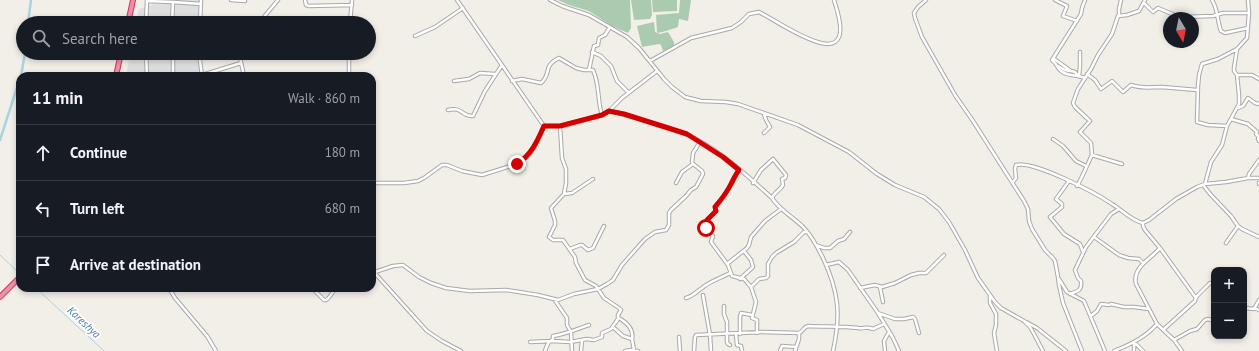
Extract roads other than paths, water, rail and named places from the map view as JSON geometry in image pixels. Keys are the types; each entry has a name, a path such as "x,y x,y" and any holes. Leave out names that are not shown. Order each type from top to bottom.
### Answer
{"highway":[{"path":"130,16 133,0"},
{"path":"117,72 119,60"},
{"path":"0,297 16,281"}],"street":[{"path":"200,16 201,0"},
{"path":"231,0 245,1"},
{"path":"265,16 278,0"},
{"path":"306,0 306,5 309,6 352,4"},
{"path":"351,16 352,0"},
{"path":"457,0 544,126"},
{"path":"550,0 562,6 589,15 634,43 672,87 685,97 701,101 726,102 798,125 849,152 873,171 895,185 924,197 939,208 957,236 978,278 994,302 1001,308 1037,328 1066,351"},
{"path":"650,62 691,38 732,28 753,12 758,12 767,16 823,44 833,43 837,41 840,34 840,25 834,0"},
{"path":"926,0 914,13 922,37 955,95 1013,182 1028,209 1032,230 1045,250 1055,261 1063,303 1082,351"},
{"path":"1055,0 1066,5 1063,16 1077,21"},
{"path":"1053,58 1081,14 1085,0"},
{"path":"1078,186 1092,154 1091,143 1080,132 1090,121 1073,104 1078,89 1112,34 1119,16 1121,0"},
{"path":"1212,0 1216,6 1216,14 1222,32 1248,28"},
{"path":"1227,126 1208,125 1197,122 1197,90 1199,75 1201,65 1218,59 1237,49 1247,38 1249,13 1248,0"},
{"path":"146,16 147,1 173,1 201,4"},
{"path":"172,16 173,1"},
{"path":"1119,16 1139,12 1144,2 1153,12 1160,8 1163,11 1182,17 1213,16 1223,13 1249,13"},
{"path":"415,36 435,27 462,8"},
{"path":"590,70 594,45 599,44 599,38 605,35 610,27"},
{"path":"1204,185 1211,162 1222,146 1227,126 1237,108 1239,101 1234,71 1237,49"},
{"path":"592,52 601,56 606,61 610,66 616,81 628,92"},
{"path":"1078,76 1080,52"},
{"path":"512,81 522,79 541,83 546,78 549,64 559,58 576,68 593,70 598,84 602,115"},
{"path":"1053,58 1052,60 1064,73 1085,78"},
{"path":"1053,58 1071,71 1075,72 1078,76"},
{"path":"146,60 147,72"},
{"path":"172,60 173,72"},
{"path":"200,60 202,72"},
{"path":"240,60 243,72"},
{"path":"349,60 349,72"},
{"path":"212,72 241,63"},
{"path":"448,110 454,108 460,110 466,115 473,116 485,91 502,65"},
{"path":"1058,66 1065,70 1071,71"},
{"path":"544,126 560,126 602,115 609,111 628,92 657,71"},
{"path":"454,81 469,79 480,74 495,74"},
{"path":"1088,74 1095,80 1101,89 1112,81 1123,92 1132,85 1137,88 1161,87 1197,90"},
{"path":"1236,76 1252,75 1259,79"},
{"path":"1237,108 1243,106 1248,98 1259,104"},
{"path":"609,111 624,114 687,134 730,162 772,198 775,204 807,232 816,245 831,275 837,302 837,327 833,351"},
{"path":"764,113 770,127 764,132"},
{"path":"1231,119 1248,124 1257,132 1256,134 1259,137 1259,141"},
{"path":"376,183 404,183 418,181 442,165 447,165 462,171 482,175 517,164 528,156 534,148 544,126"},
{"path":"560,126 562,158 566,175 564,194"},
{"path":"1053,139 1063,146 1076,161 1086,166"},
{"path":"693,164 693,153 700,142"},
{"path":"1092,154 1122,164"},
{"path":"753,183 762,170 773,159 786,175 785,178 782,179 782,187 774,194 772,198"},
{"path":"1248,178 1249,174 1259,160"},
{"path":"676,183 682,172 693,164"},
{"path":"376,270 403,265 419,277 446,288 470,291 506,290 558,300 574,294 598,290 613,280 622,266 645,239 655,232 666,230 669,226 669,213 691,190 696,187 703,174 702,170 693,164"},
{"path":"1013,182 1016,178 1016,166 1028,164 1053,172 1069,182 1105,200 1136,221 1143,223 1183,195 1204,185 1248,178 1259,178"},
{"path":"739,170 715,207 716,211 707,220 706,229 713,236 711,242 727,264 730,273 734,277 746,281 752,287 756,302 752,315"},
{"path":"530,342 572,342 600,339 602,337 602,333 611,328 619,318 618,315 621,310 604,298 596,286 585,280 576,263 575,257 563,240 553,240 549,237 555,221 550,208 564,194 572,193 593,179"},
{"path":"1069,182 1056,199 1061,203 1062,207 1050,217 1060,231 1080,244 1083,252"},
{"path":"1204,185 1211,195 1232,216 1238,226 1259,237"},
{"path":"727,264 744,251 749,245 751,237 765,221 781,209"},
{"path":"1070,294 1081,289 1081,281 1075,272 1083,252 1111,214 1119,209"},
{"path":"1143,223 1145,230 1196,298"},
{"path":"570,249 582,244 588,250 593,248 604,226"},
{"path":"1226,243 1238,226"},
{"path":"752,287 759,279 766,278 768,276 768,264 776,253 794,242 804,232 807,232"},
{"path":"816,245 824,248 830,248 838,241 844,239 850,232"},
{"path":"1094,237 1123,258 1139,259 1144,263"},
{"path":"1160,248 1139,268 1135,278 1136,284 1157,324 1174,340 1182,351"},
{"path":"740,279 753,267 751,260 744,251"},
{"path":"860,288 875,285 880,287 911,275 926,273 944,255"},
{"path":"826,265 840,263 848,270 878,313 899,351"},
{"path":"686,298 692,296 702,287 730,273"},
{"path":"376,274 427,331 438,339 461,351"},
{"path":"1058,277 1066,292 1084,301 1105,351"},
{"path":"1163,330 1187,309 1211,283"},
{"path":"880,287 883,302"},
{"path":"171,292 207,336 216,351"},
{"path":"316,292 324,300 330,298 332,292"},
{"path":"703,295 710,335 711,351"},
{"path":"990,296 990,303 996,314 994,333 997,351"},
{"path":"554,299 567,317 567,325 571,332 572,351"},
{"path":"1254,308 1259,300"},
{"path":"1091,316 1097,311 1101,304 1134,307 1146,310 1149,309"},
{"path":"724,306 724,314 727,322 726,334 728,344 730,345"},
{"path":"1247,308 1254,308 1259,310"},
{"path":"878,313 895,319 913,317 915,318 920,333"},
{"path":"740,334 740,315 752,315"},
{"path":"752,315 752,318 757,320 757,333"},
{"path":"619,318 626,322 631,328 634,350"},
{"path":"1174,340 1190,331 1197,329 1205,320 1211,320"},
{"path":"1024,321 1034,334 1043,351"},
{"path":"694,351 696,335 799,333 806,326 866,327 873,329 884,324"},
{"path":"1114,351 1148,334 1157,324"},
{"path":"545,351 549,342 554,336 590,325"},
{"path":"611,328 614,328 623,336 632,339"},
{"path":"885,351 884,341 889,332"},
{"path":"795,351 799,339 799,333"},
{"path":"736,334 737,346 741,346 742,351"},
{"path":"679,337 680,351"},
{"path":"581,351 582,340"},
{"path":"1134,342 1134,351"},
{"path":"1134,342 1143,351"},
{"path":"780,351 782,346 796,347"},
{"path":"625,351 638,351"}],"waterway":[{"path":"29,16 31,0"},
{"path":"22,72 24,60"},
{"path":"0,140 16,90"},
{"name":"Kareshya","path":"0,255 16,270"},
{"name":"Kareshya","path":"40,292 104,351"}]}
